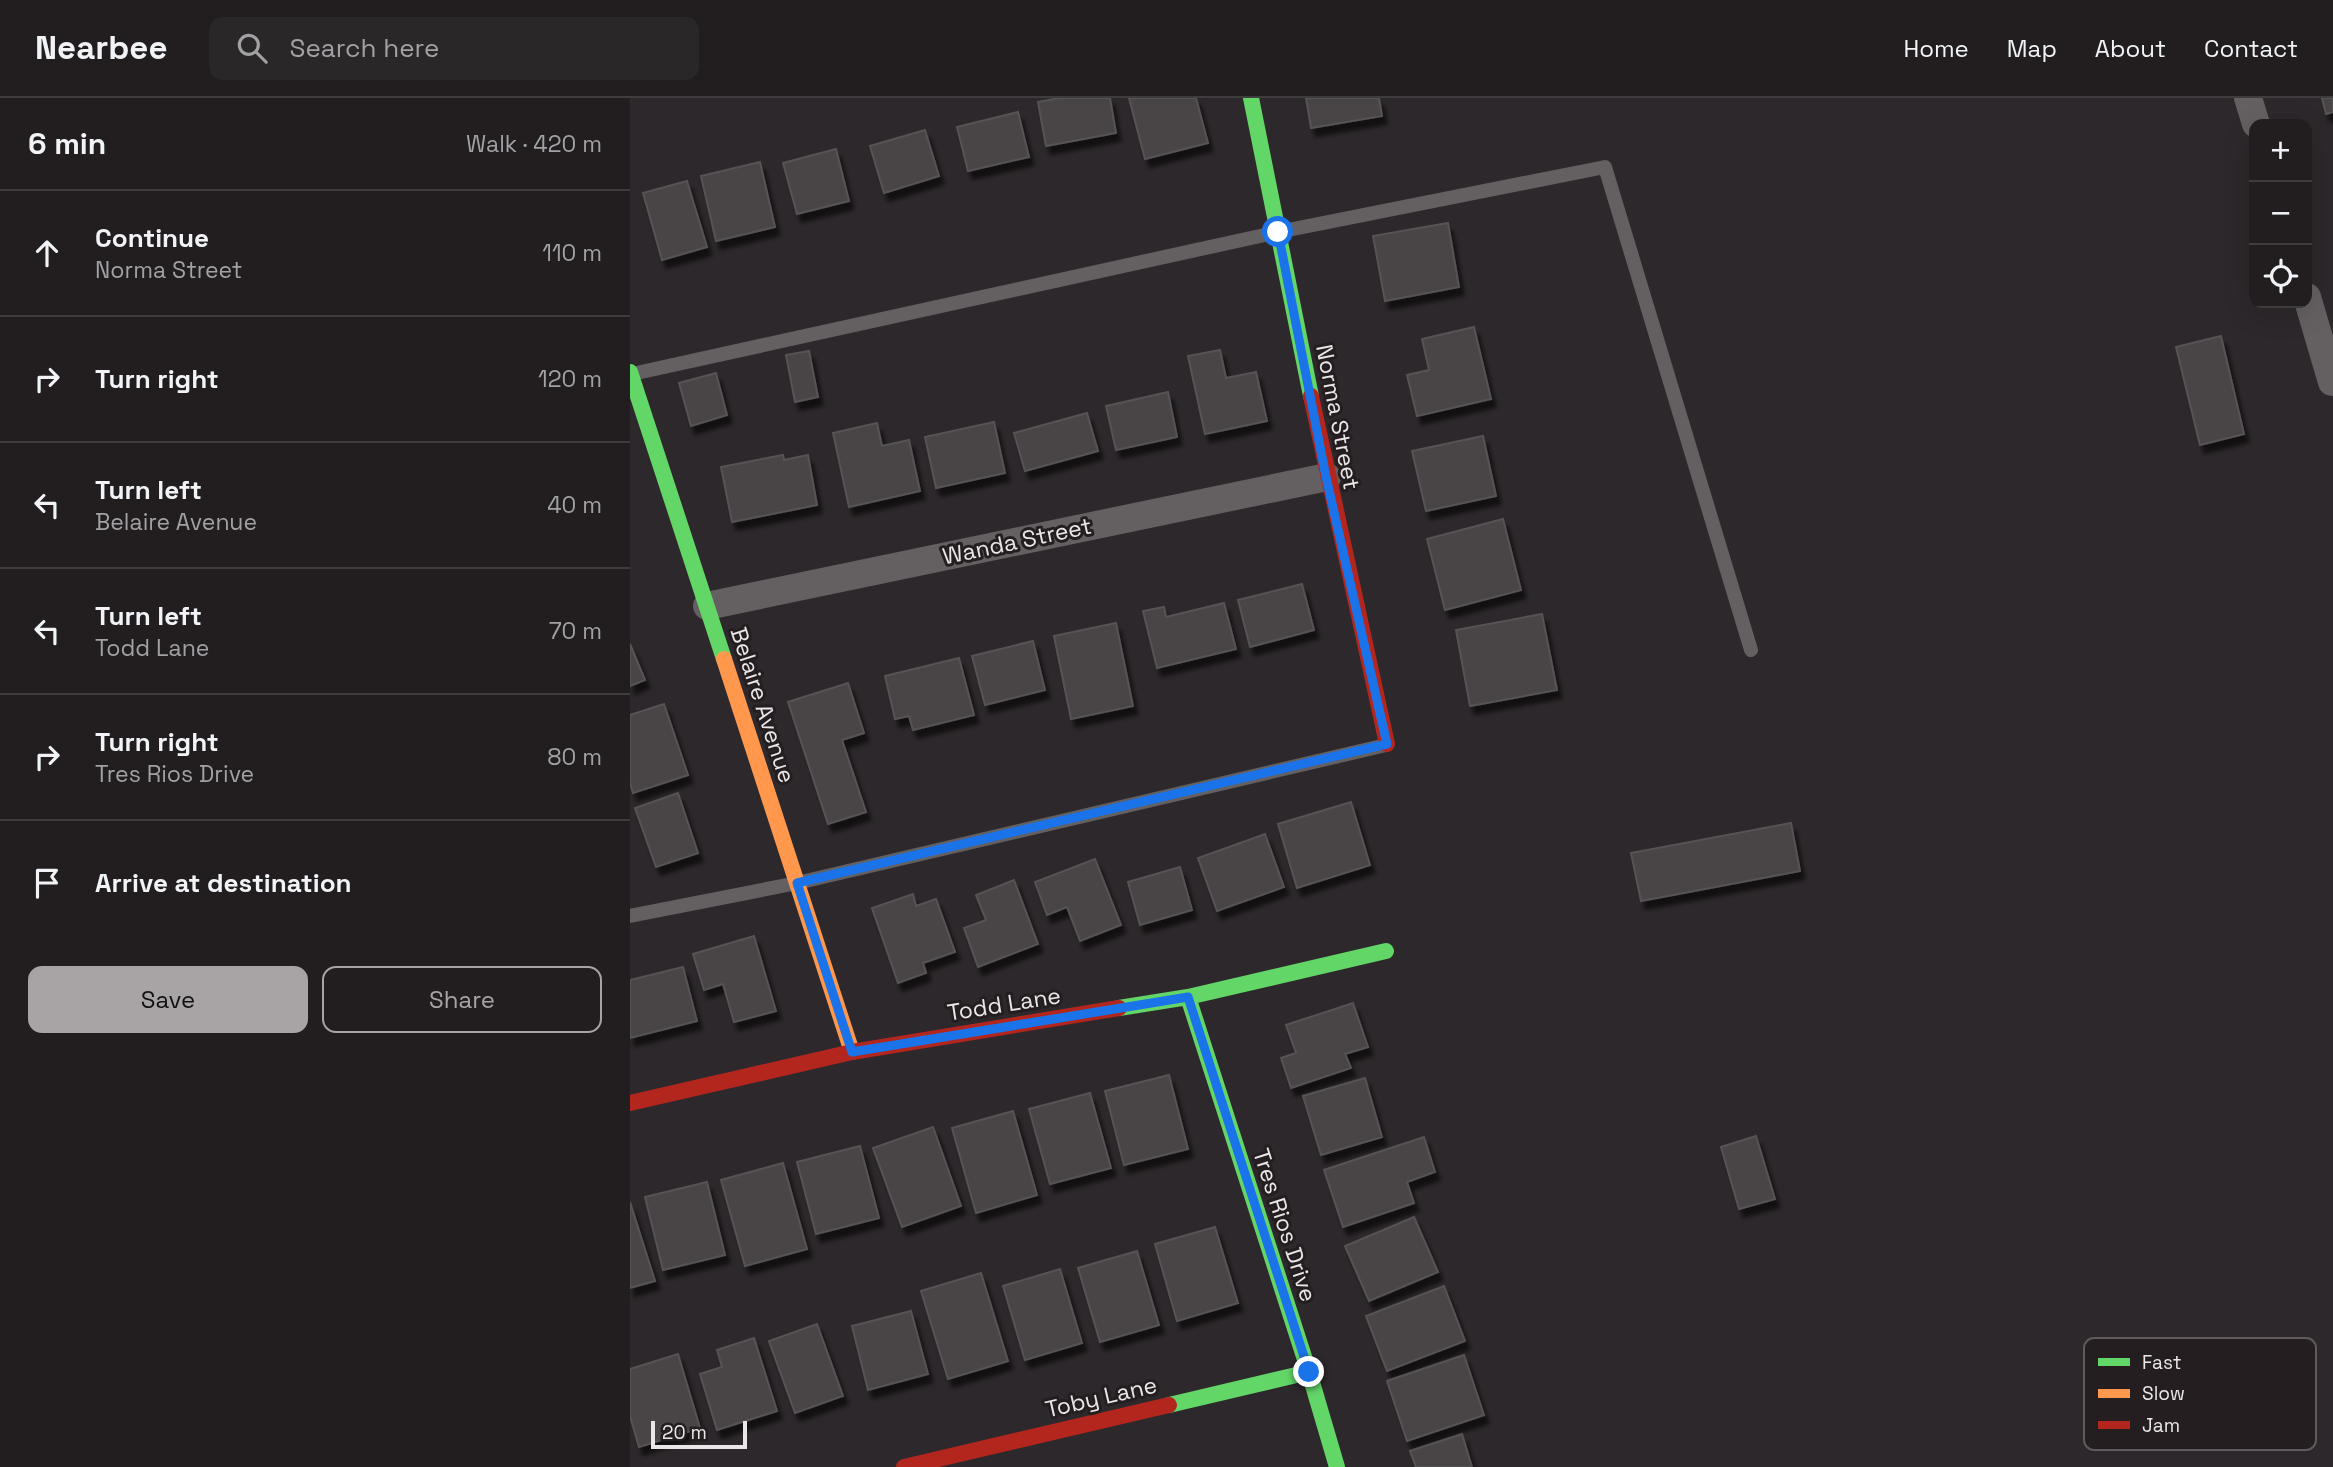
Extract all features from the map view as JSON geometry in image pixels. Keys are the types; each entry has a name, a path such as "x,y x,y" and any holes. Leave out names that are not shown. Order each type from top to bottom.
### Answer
{"street":[{"name":"Norma Street","path":"1251,98 1326,477 1387,744"},
{"path":"2248,98 2254,119"},
{"path":"2310,308 2332,382"},
{"name":"Belaire Avenue","path":"630,373 852,1052"},
{"name":"Wanda Street","path":"707,606 1326,477"},
{"name":"Todd Lane","path":"630,1103 852,1052 1188,997 1386,951"},
{"name":"Tres Rios Drive","path":"1188,997 1337,1467"},
{"name":"Toby Lane","path":"904,1467 1309,1372"}],"lane":[{"path":"630,373 1278,232 1605,167 1751,650"},
{"path":"630,916 797,883 1387,744"}],"building":[{"path":"1059,98 1110,98 1116,133 1046,146 1038,102"},
{"path":"1129,98 1196,98 1208,143 1145,159"},
{"path":"1306,98 1379,98 1382,116 1311,128"},
{"path":"2322,98 2333,98 2333,112 2326,114"},
{"path":"1018,112 1029,157 968,171 957,127"},
{"path":"925,130 939,176 884,193 870,146"},
{"path":"836,149 849,201 797,214 783,163"},
{"path":"760,162 775,227 716,241 701,176"},
{"path":"687,181 707,247 662,260 643,193"},
{"path":"1448,223 1459,287 1385,301 1373,236"},
{"path":"1474,327 1491,399 1417,416 1407,375 1429,370 1422,339"},
{"path":"2221,336 2244,434 2200,445 2176,347"},
{"path":"1220,350 1226,378 1256,372 1267,421 1205,434 1188,356"},
{"path":"809,351 818,397 795,402 786,355"},
{"path":"716,373 727,415 691,426 679,383"},
{"path":"1168,392 1177,437 1116,450 1106,406"},
{"path":"1087,413 1098,451 1025,471 1014,433"},
{"path":"994,422 1005,473 936,488 925,437"},
{"path":"877,423 882,446 909,440 920,491 849,507 833,433"},
{"path":"1483,436 1496,496 1426,511 1412,451"},
{"path":"783,455 784,460 808,455 817,505 732,522 721,467"},
{"path":"1503,519 1521,590 1445,610 1427,539"},
{"path":"1302,584 1314,630 1250,647 1238,600"},
{"path":"1224,603 1236,649 1157,668 1143,611 1164,607 1166,617"},
{"path":"1542,614 1557,690 1470,706 1456,630"},
{"path":"1116,623 1133,706 1071,719 1054,636"},
{"path":"1033,641 1045,690 985,705 972,656"},
{"path":"630,644 645,680 630,686"},
{"path":"959,658 974,715 913,730 909,716 895,719 885,676"},
{"path":"848,683 864,733 842,740 866,812 828,824 788,702"},
{"path":"664,704 688,775 633,793 630,783 630,715"},
{"path":"678,793 698,853 656,867 635,808"},
{"path":"1351,802 1370,865 1297,888 1278,824"},
{"path":"1791,823 1800,871 1641,901 1631,853"},
{"path":"1265,834 1284,887 1217,911 1198,858"},
{"path":"1095,859 1121,925 1080,941 1067,907 1047,915 1035,882"},
{"path":"1180,867 1192,910 1140,925 1128,882"},
{"path":"1014,880 1038,944 978,967 964,928 986,920 976,895"},
{"path":"913,894 916,906 936,899 955,952 923,963 926,973 898,983 872,908"},
{"path":"754,936 776,1011 734,1022 723,984 704,990 693,954"},
{"path":"683,967 697,1021 630,1038 630,980"},
{"path":"1353,1003 1368,1047 1345,1054 1351,1068 1291,1088 1281,1058 1296,1053 1286,1025"},
{"path":"1169,1075 1188,1149 1124,1165 1105,1091"},
{"path":"1365,1078 1382,1137 1321,1155 1303,1096"},
{"path":"1090,1093 1111,1168 1050,1184 1029,1109"},
{"path":"1013,1111 1037,1195 976,1213 952,1128"},
{"path":"933,1127 961,1206 902,1227 873,1148"},
{"path":"1756,1136 1775,1199 1739,1209 1721,1147"},
{"path":"1424,1137 1435,1172 1407,1182 1414,1203 1343,1227 1324,1170"},
{"path":"860,1146 879,1218 816,1234 797,1162"},
{"path":"783,1163 807,1249 745,1266 721,1180"},
{"path":"707,1182 725,1255 663,1270 645,1197"},
{"path":"630,1202 655,1281 630,1288"},
{"path":"1414,1217 1438,1272 1369,1301 1345,1246"},
{"path":"1215,1227 1238,1303 1177,1321 1155,1244"},
{"path":"1137,1251 1159,1325 1100,1342 1078,1268"},
{"path":"1060,1269 1082,1343 1025,1360 1003,1286"},
{"path":"981,1273 1008,1361 948,1379 921,1291"},
{"path":"1444,1286 1465,1341 1387,1371 1366,1316"},
{"path":"911,1311 928,1374 868,1390 852,1326"},
{"path":"817,1324 843,1396 795,1413 769,1341"},
{"path":"754,1338 777,1411 717,1430 700,1374 722,1367 717,1350"},
{"path":"678,1354 700,1428 639,1447 630,1416 630,1369"},
{"path":"1464,1355 1484,1415 1407,1441 1387,1381"},
{"path":"1462,1434 1472,1467 1416,1467 1410,1451"}],"traffic: fast":[{"path":"1251,98 1311,396"},
{"path":"630,372 724,659"},
{"path":"1119,1008 1188,997 1386,951"},
{"path":"1188,997 1337,1467"},
{"path":"1169,1405 1309,1372"}],"traffic: slow":[{"path":"724,659 852,1052"}],"traffic: jam":[{"path":"1311,396 1387,744"},
{"path":"630,1103 852,1052 1119,1008"},
{"path":"904,1467 1169,1405"}],"route":[{"path":"1278,232 1326,477 1387,744 797,883 852,1052 1188,997 1309,1372"}]}
